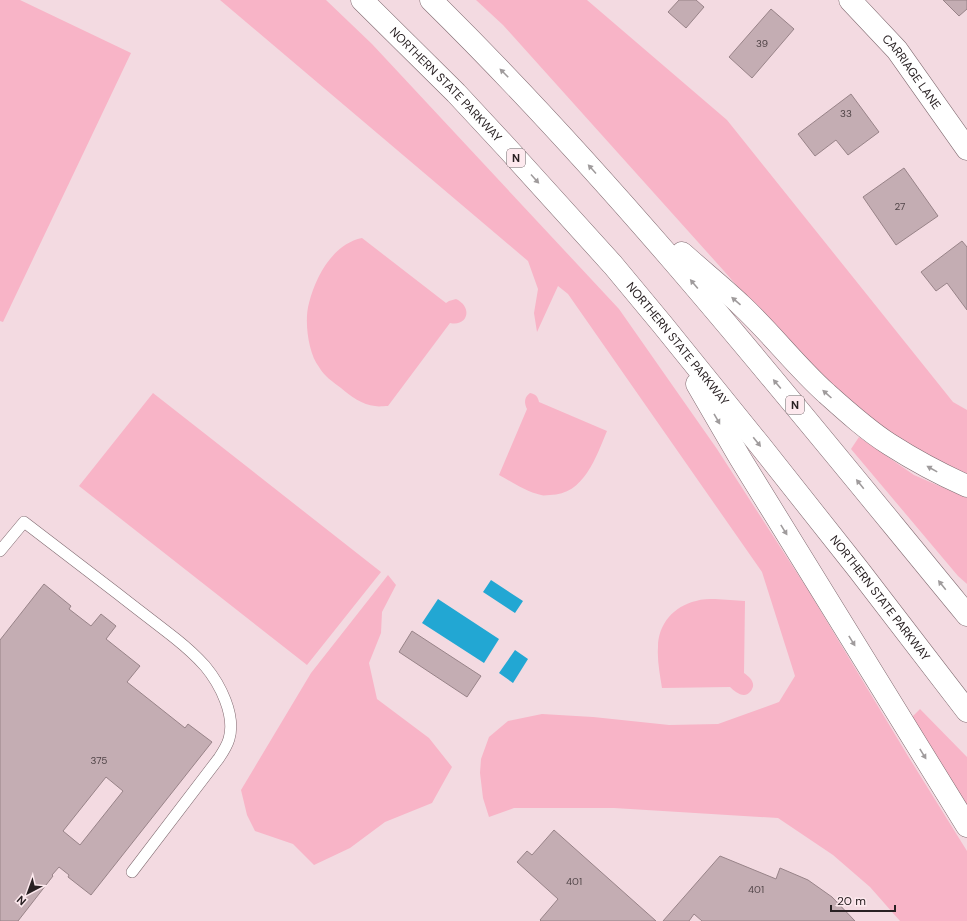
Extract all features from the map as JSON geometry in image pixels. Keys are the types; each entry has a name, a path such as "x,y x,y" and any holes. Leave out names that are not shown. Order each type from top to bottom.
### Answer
{"main road":[{"name":"NORTHERN STATE PARKWAY","path":"362,0 456,93 613,265 759,444 967,711"},
{"name":"N","path":"431,0 510,79 563,136 673,260 775,381 967,615"},
{"name":"CARRIAGE LANE","path":"850,0 897,50 967,149"},
{"path":"618,198 742,306 825,393 866,428 889,444 935,471 967,486"},
{"path":"662,324 740,458 967,826"}],"lane":[{"path":"0,551 24,522 154,622 193,654 215,679 228,706 230,728 229,738 225,748 132,872"}],"shaded area":[{"path":"0,0 20,0 131,53 3,322 0,321"},
{"path":"220,0 326,0 372,44 619,309 717,449 808,590 967,851 967,921 900,921 870,887 833,855 778,818 614,808 514,808 489,817 483,798 480,773 481,759 489,737 508,721 542,714 593,717 669,725 718,724 779,702 795,676 762,572 568,294 558,286 537,332 534,313 538,289 528,261"},
{"path":"476,0 587,0 727,120 953,402 967,410 967,476 952,470 860,416 806,365 724,271 503,25"},
{"path":"362,238 446,303 456,299 461,302 466,311 466,316 461,322 450,323 388,406 370,405 361,402 329,379 315,361 308,336 307,318 309,303 321,272 334,254 342,247 352,241"},
{"path":"153,393 381,572 307,665 79,486"},
{"path":"530,393 536,396 539,402 607,431 587,473 572,489 562,493 544,495 535,494 499,475 527,409 525,400"},
{"path":"859,437 914,475 967,498 967,584 958,576 851,449"},
{"path":"388,575 396,585 382,612 381,633 369,663 377,699 429,738 452,767 432,803 385,822 350,848 314,865 293,844 255,831 247,815 241,790 311,673"},
{"path":"715,599 745,601 744,673 752,681 752,689 748,694 742,695 730,687 662,688 658,652 659,639 664,624 674,612 688,603"},
{"path":"920,709 967,757 967,814 909,720"}],"water":[{"path":"491,580 523,601 515,613 483,592"},
{"path":"438,599 499,639 484,663 422,623"},
{"path":"515,650 528,659 513,683 499,673"}],"building":[{"path":"679,0 696,0 704,7 686,28 668,12"},
{"path":"943,0 967,0 967,9 959,16"},
{"path":"771,9 794,29 752,78 729,57"},
{"path":"851,94 879,132 848,155 836,140 815,156 798,134"},
{"path":"904,168 938,216 896,245 863,197"},
{"path":"962,241 967,247 967,310 947,283 936,291 921,272"},
{"path":"44,584 71,606 69,609 91,626 101,614 116,626 106,639 140,666 127,682 185,728 188,724 212,742 91,895 68,877 69,875 59,867 18,921 0,921 0,640","holes":["106,777 123,791 80,845 63,831"]},
{"path":"412,631 481,676 467,697 399,652"},
{"path":"554,830 656,921 541,921 540,920 558,899 517,862 527,851 532,855"},
{"path":"720,856 776,879 780,868 808,880 832,897 855,921 702,921 694,914 689,921 663,921"}]}
